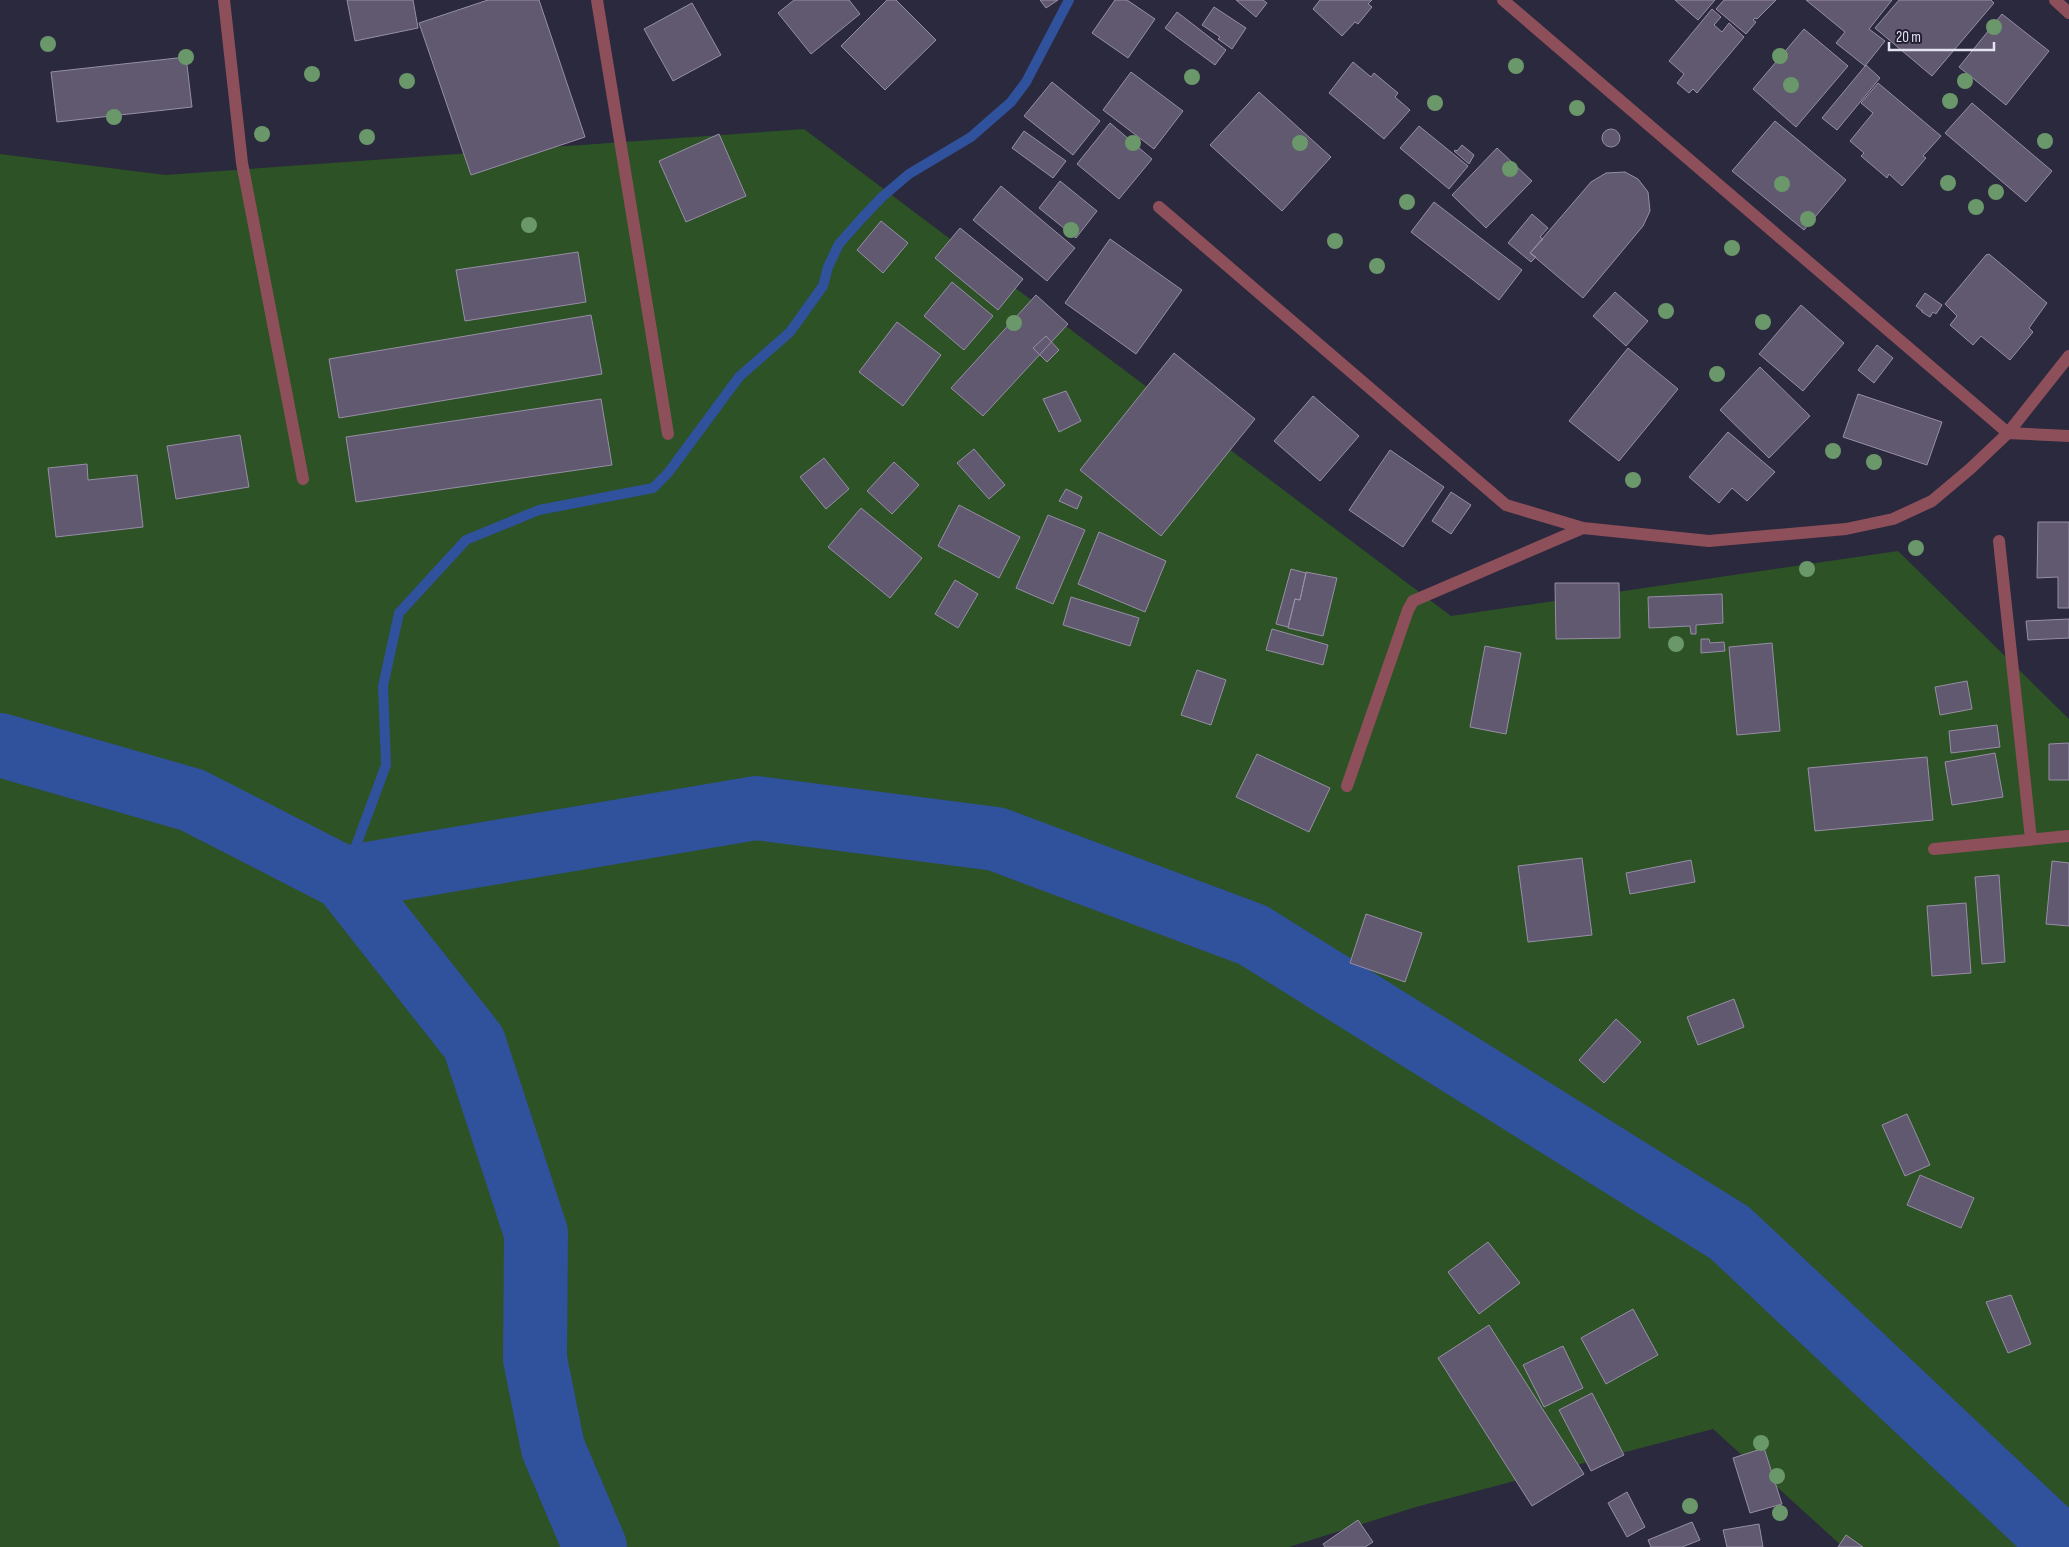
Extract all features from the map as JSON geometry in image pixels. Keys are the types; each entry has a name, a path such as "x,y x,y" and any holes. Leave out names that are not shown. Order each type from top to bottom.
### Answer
{"street":[{"path":"224,0 242,163 303,479"},
{"path":"597,0 668,434"},
{"path":"1502,0 2008,433 2069,436"},
{"path":"2055,0 2069,13"},
{"path":"1159,207 1506,505 1583,528 1709,541 1846,529 1893,519 1932,501 1970,469 2008,433 2069,356"},
{"path":"1348,786 1408,610 1413,601 1583,528"},
{"path":"1999,541 2031,839"},
{"path":"1934,849 2069,836"}],"green space":[{"path":"804,129 1451,616 1898,551 2069,719 2069,1547 1843,1547 1713,1429 1416,1507 1289,1547 0,1547 0,154 165,175"}],"building":[{"path":"347,0 413,0 418,28 355,41"},
{"path":"488,0 539,0 585,137 471,175 419,23"},
{"path":"794,0 849,0 860,14 811,54 778,13"},
{"path":"887,0 896,0 936,40 885,90 841,46"},
{"path":"1040,0 1058,0 1046,8"},
{"path":"1115,0 1127,0 1155,19 1128,58 1092,33"},
{"path":"1236,0 1263,0 1267,3 1256,17"},
{"path":"1320,0 1372,0 1368,4 1372,7 1358,24 1355,22 1342,36 1313,9"},
{"path":"1675,0 1715,0 1698,20"},
{"path":"1724,0 1776,0 1757,19 1753,20 1756,22 1746,34 1716,9"},
{"path":"1806,0 1892,0 1869,29 1885,41 1865,66 1836,43 1845,32"},
{"path":"1899,0 1991,0 1994,3 1932,76 1875,28"},
{"path":"692,3 721,55 673,81 644,29"},
{"path":"1214,7 1246,28 1232,49 1218,39 1220,37 1202,25"},
{"path":"1712,9 1721,17 1714,25 1722,32 1729,23 1744,37 1697,93 1693,89 1689,93 1677,83 1684,74 1669,61"},
{"path":"1177,12 1226,50 1215,65 1165,28"},
{"path":"2002,14 2049,51 2006,105 1959,67"},
{"path":"1804,29 1848,66 1796,127 1753,89"},
{"path":"186,57 192,107 57,122 51,72"},
{"path":"1353,62 1371,77 1374,73 1398,93 1395,97 1410,110 1384,139 1329,93"},
{"path":"1866,65 1880,78 1837,130 1822,118"},
{"path":"1131,72 1183,111 1154,149 1103,110"},
{"path":"1052,82 1100,121 1073,155 1024,116"},
{"path":"1878,83 1941,136 1923,156 1926,158 1902,186 1889,174 1887,178 1861,156 1864,153 1850,141 1873,113 1861,103"},
{"path":"1259,92 1331,157 1282,211 1210,145"},
{"path":"1972,103 2052,171 2026,202 1945,133"},
{"path":"1775,121 1846,180 1804,230 1732,171"},
{"path":"1110,123 1152,159 1119,199 1077,164"},
{"path":"1419,126 1468,166 1449,189 1400,148"},
{"path":"1611,129 1617,132 1620,138 1617,144 1611,147 1605,144 1602,138 1605,132"},
{"path":"1024,131 1066,161 1053,178 1012,148"},
{"path":"719,134 746,196 686,222 659,161"},
{"path":"1462,145 1474,155 1469,164 1454,151 1457,151"},
{"path":"1497,148 1532,181 1486,228 1452,195"},
{"path":"1625,172 1638,179 1648,192 1650,211 1643,226 1583,298 1530,253 1591,182 1606,173"},
{"path":"1060,181 1097,211 1076,238 1039,208"},
{"path":"1001,186 1075,248 1047,281 973,220"},
{"path":"1434,202 1522,270 1499,300 1411,232"},
{"path":"1532,214 1548,228 1540,237 1543,239 1530,253 1536,257 1531,262 1508,243"},
{"path":"881,221 908,243 883,273 857,250"},
{"path":"960,228 1023,279 998,310 935,258"},
{"path":"1110,239 1182,290 1136,354 1065,303"},
{"path":"578,252 586,302 465,321 456,270"},
{"path":"1989,254 2047,303 2029,328 2033,332 2010,360 1981,336 1973,345 1950,325 1957,316 1945,304 1986,255"},
{"path":"952,282 993,316 964,350 924,316"},
{"path":"1615,292 1648,321 1626,346 1593,316"},
{"path":"1925,293 1942,305 1936,314 1933,312 1930,317 1916,306"},
{"path":"1036,295 1068,324 983,416 951,388"},
{"path":"1801,305 1844,343 1803,391 1759,354"},
{"path":"591,315 602,374 339,418 329,359"},
{"path":"897,322 941,355 903,406 859,372"},
{"path":"1046,336 1059,350 1047,362 1033,348"},
{"path":"1877,345 1893,358 1874,383 1858,370"},
{"path":"1628,348 1678,389 1619,461 1569,421"},
{"path":"1174,353 1255,419 1161,536 1080,470"},
{"path":"1760,367 1810,416 1769,458 1720,410"},
{"path":"1066,391 1081,421 1059,432 1043,399"},
{"path":"1858,394 1942,422 1927,465 1843,437"},
{"path":"1313,396 1359,436 1320,481 1274,441"},
{"path":"601,399 612,465 356,502 346,437"},
{"path":"1728,432 1775,472 1747,501 1732,488 1719,503 1689,477"},
{"path":"240,435 249,487 176,499 167,446"},
{"path":"974,449 1005,485 989,499 957,463"},
{"path":"1390,450 1444,487 1403,547 1349,510"},
{"path":"824,458 849,489 826,509 800,477"},
{"path":"894,462 919,485 892,514 867,491"},
{"path":"87,464 88,480 137,475 143,527 56,537 48,468"},
{"path":"1066,489 1082,497 1077,509 1059,501"},
{"path":"1451,492 1471,505 1451,534 1432,521"},
{"path":"959,505 1020,537 999,578 938,546"},
{"path":"861,508 922,558 890,598 828,547"},
{"path":"1048,515 1085,530 1053,604 1016,588"},
{"path":"2038,522 2069,522 2069,608 2058,608 2058,577 2037,578"},
{"path":"1099,532 1166,561 1145,612 1078,584"},
{"path":"1291,569 1306,573 1300,600 1295,599 1288,627 1276,624"},
{"path":"1306,572 1337,578 1323,636 1288,628 1295,599 1300,600"},
{"path":"955,580 978,594 958,628 935,614"},
{"path":"1555,583 1619,583 1620,638 1556,639"},
{"path":"1722,594 1723,623 1696,625 1696,634 1691,634 1690,626 1649,628 1648,597"},
{"path":"1071,597 1139,618 1130,646 1063,625"},
{"path":"2069,619 2069,638 2028,640 2026,621"},
{"path":"1272,629 1328,645 1323,665 1266,650"},
{"path":"1701,639 1709,639 1710,643 1724,642 1725,651 1701,653"},
{"path":"1772,643 1780,731 1737,735 1729,647"},
{"path":"1485,646 1521,653 1506,734 1470,727"},
{"path":"1197,670 1226,680 1211,725 1181,715"},
{"path":"1967,681 1972,709 1940,715 1935,687"},
{"path":"1997,725 2000,747 1951,753 1949,731"},
{"path":"2069,743 2069,780 2049,780 2049,744"},
{"path":"1995,753 2003,797 1952,805 1945,762"},
{"path":"1257,754 1330,788 1309,832 1236,797"},
{"path":"1927,757 1933,820 1815,831 1808,768"},
{"path":"1582,858 1592,935 1528,942 1518,866"},
{"path":"1691,860 1695,882 1630,894 1626,873"},
{"path":"2052,861 2069,863 2069,926 2046,924"},
{"path":"1999,875 2005,962 1982,964 1975,877"},
{"path":"1966,903 1971,973 1932,976 1927,906"},
{"path":"1366,914 1422,933 1405,982 1350,963"},
{"path":"1734,999 1744,1027 1698,1045 1687,1017"},
{"path":"1616,1019 1641,1042 1604,1083 1579,1060"},
{"path":"1907,1114 1930,1165 1905,1176 1882,1125"},
{"path":"1920,1175 1974,1198 1961,1228 1907,1205"},
{"path":"1488,1242 1520,1283 1479,1314 1448,1272"},
{"path":"2011,1295 2031,1344 2008,1353 1986,1302"},
{"path":"1633,1309 1658,1355 1606,1384 1581,1338"},
{"path":"1489,1325 1584,1474 1532,1506 1438,1358"},
{"path":"1563,1346 1583,1388 1544,1407 1523,1365"},
{"path":"1592,1393 1624,1455 1591,1471 1559,1410"},
{"path":"1764,1448 1782,1504 1750,1513 1733,1458"},
{"path":"1627,1492 1645,1527 1627,1537 1608,1503"},
{"path":"1358,1520 1373,1542 1365,1547 1325,1547 1323,1544"},
{"path":"1692,1522 1700,1540 1682,1547 1651,1547 1648,1540"},
{"path":"1759,1524 1763,1547 1727,1547 1723,1530"},
{"path":"1846,1535 1863,1547 1838,1547"}],"waterway":[{"path":"344,878 386,765 383,686 399,613 466,540 539,510 653,488 668,473 739,377 790,332 823,286 828,267 839,244 862,218 882,197 909,174 971,137 1011,102 1026,82 1069,0"},
{"path":"0,745 192,800 344,878 474,1043 536,1233 535,1359 553,1448 595,1547"},
{"path":"344,878 756,808 996,839 1253,935 1730,1233 2064,1547"}]}
